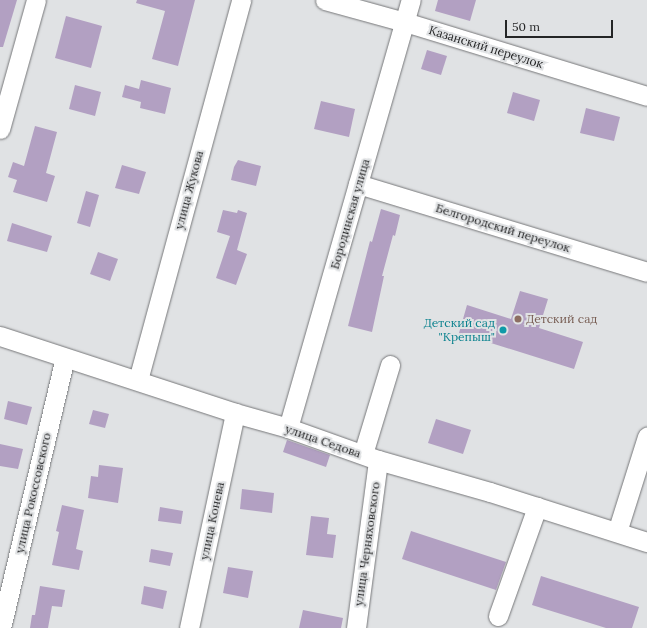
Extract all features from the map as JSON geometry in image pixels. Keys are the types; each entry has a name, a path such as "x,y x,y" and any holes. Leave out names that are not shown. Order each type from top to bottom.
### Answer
{"street":[{"path":"0,129 36,0"},
{"name":"улица Жукова","path":"138,380 241,0"},
{"name":"Казанский переулок","path":"325,0 405,22 647,96"},
{"name":"Бородинская улица","path":"288,428 411,0"},
{"name":"Белгородский переулок","path":"358,184 647,272"},
{"name":"улица Седова","path":"0,336 65,358 138,380 235,414 288,428 371,457 647,542"},
{"name":"улица Рокоссовского","path":"1,628 65,358"},
{"name":"улица Черняховского","path":"356,628 371,457 390,365"},
{"name":"улица Конева","path":"189,628 235,414"},
{"path":"617,532 647,437"},
{"path":"498,616 537,507"}],"building":[{"path":"0,0 17,0 3,47 0,47"},
{"path":"137,0 195,0 178,66 152,59 165,11 136,3"},
{"path":"438,0 476,0 470,21 435,11"},
{"path":"66,16 102,26 91,68 55,58"},
{"path":"427,50 447,56 441,75 421,69"},
{"path":"141,80 171,88 165,114 140,108 141,102 122,97 125,85 139,89"},
{"path":"75,85 101,92 95,116 69,109"},
{"path":"513,92 540,100 534,121 507,113"},
{"path":"321,101 355,109 349,137 314,129"},
{"path":"586,108 620,117 614,141 580,133"},
{"path":"35,126 57,132 46,173 55,176 47,202 13,192 17,180 8,177 13,162 24,166"},
{"path":"238,160 261,166 256,186 231,180 234,167"},
{"path":"122,165 146,172 139,194 115,188"},
{"path":"86,191 99,195 90,227 77,223"},
{"path":"381,209 400,215 382,276 384,276 372,332 348,326 370,241 372,242"},
{"path":"223,210 237,213 238,210 247,213 237,250 247,254 236,285 216,278 230,236 217,232"},
{"path":"12,223 52,236 47,252 7,241"},
{"path":"98,252 118,259 110,281 90,274"},
{"name":"Детский сад \"Крепыш\"","path":"520,291 548,299 539,328 583,342 574,369 459,333 467,305 511,319"},
{"path":"8,401 32,407 27,425 4,419"},
{"path":"93,410 109,414 105,428 89,424"},
{"path":"436,419 471,430 463,454 428,443"},
{"path":"287,440 330,455 326,467 283,452"},
{"path":"0,444 23,449 18,469 0,466"},
{"path":"99,465 123,468 118,503 88,498 91,476 98,477"},
{"path":"242,489 274,493 272,513 240,509"},
{"path":"62,505 84,510 76,549 83,551 79,570 52,565 59,532 56,531"},
{"path":"160,507 183,511 181,524 158,521"},
{"path":"311,516 329,518 327,534 336,535 333,558 306,555"},
{"path":"411,531 506,562 496,590 402,559"},
{"path":"151,549 173,553 170,566 149,562"},
{"path":"228,567 253,571 248,598 223,593"},
{"path":"541,576 639,607 632,628 606,628 532,605"},
{"path":"40,586 65,590 62,607 52,606 48,628 30,628 32,615 35,615"},
{"path":"144,586 167,591 163,609 141,604"},
{"path":"303,610 343,618 341,628 299,628"}],"place":[{"name":"Детский сад","path":"518,319"},
{"name":"Детский сад \"Крепыш\"","path":"503,330"}]}
